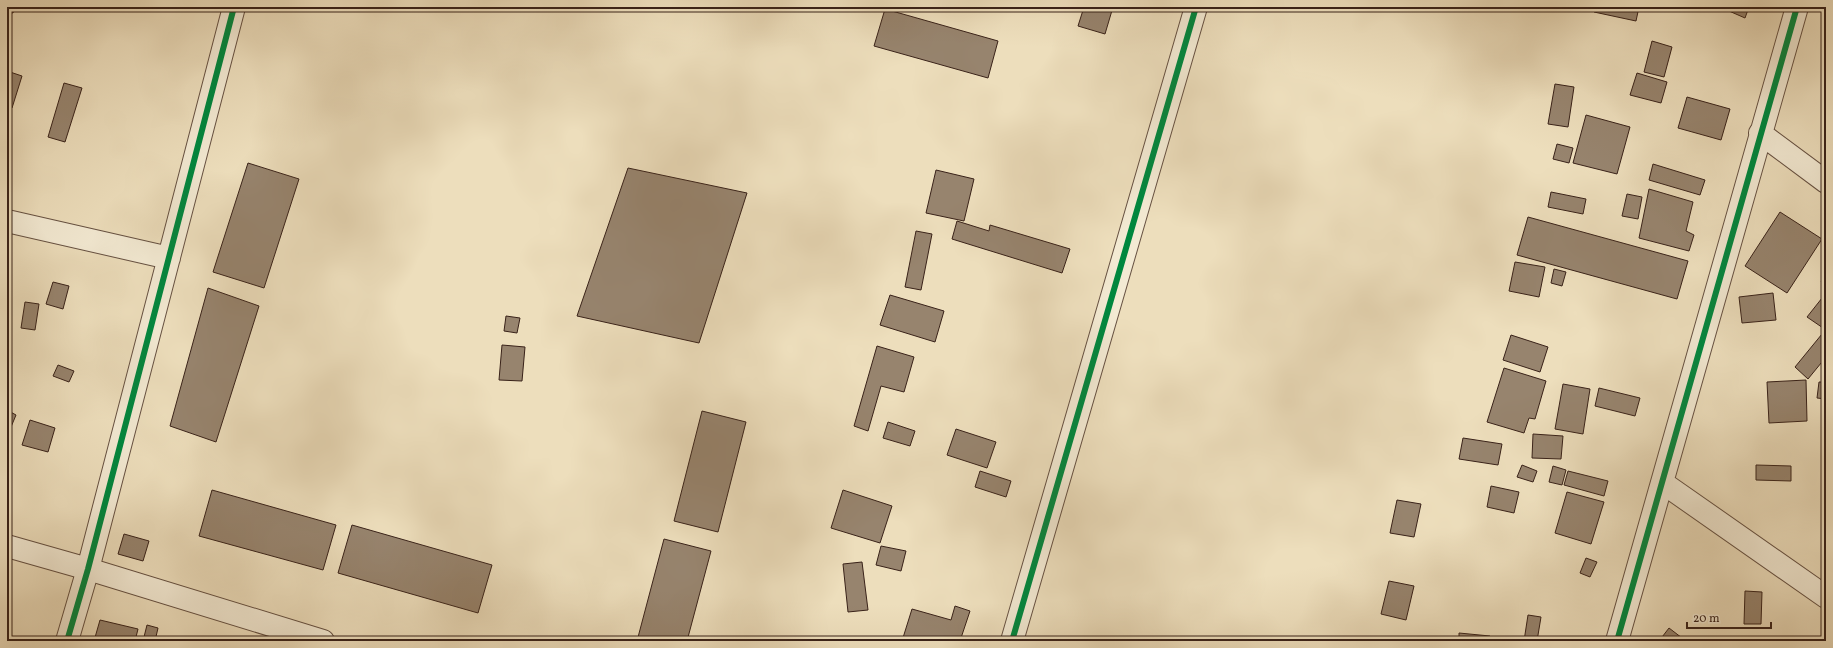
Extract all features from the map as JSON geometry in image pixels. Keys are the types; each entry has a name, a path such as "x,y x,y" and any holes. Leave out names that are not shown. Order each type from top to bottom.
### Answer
{"street":[{"path":"67,641 88,569 234,7"},
{"path":"1012,641 1196,7"},
{"path":"1617,641 1797,7"},
{"path":"1760,133 1826,182"},
{"path":"7,222 169,258"},
{"path":"1663,483 1826,597"},
{"path":"7,546 88,569 323,641"}],"building":[{"path":"7,7 15,7 13,13 7,12"},
{"path":"1084,7 1113,7 1105,34 1078,26"},
{"path":"1595,7 1639,7 1636,21 1594,12"},
{"path":"1669,7 1685,7 1685,9"},
{"path":"1731,7 1749,7 1745,18 1729,11"},
{"path":"885,9 998,41 988,78 874,46"},
{"path":"1652,41 1672,47 1664,77 1644,72"},
{"path":"7,71 22,76 12,108 7,106"},
{"path":"1637,73 1667,82 1661,103 1630,95"},
{"path":"64,83 82,88 65,142 48,137"},
{"path":"1555,84 1574,87 1568,127 1548,124"},
{"path":"1687,97 1730,109 1721,140 1678,128"},
{"path":"1586,115 1630,127 1617,174 1573,163"},
{"path":"1557,144 1573,148 1569,163 1553,159"},
{"path":"248,163 299,179 264,288 213,272"},
{"path":"1653,164 1705,180 1700,195 1649,180"},
{"path":"628,168 747,193 699,343 577,316"},
{"path":"936,170 974,179 964,221 926,213"},
{"path":"1649,189 1693,202 1686,231 1694,235 1689,251 1639,238"},
{"path":"1551,192 1586,199 1583,214 1548,207"},
{"path":"1627,194 1642,197 1638,219 1622,216"},
{"path":"1780,212 1822,239 1787,293 1745,266"},
{"path":"1528,217 1688,261 1677,299 1517,255"},
{"path":"957,221 989,231 990,225 1070,249 1062,273 952,239"},
{"path":"916,231 932,234 921,290 905,287"},
{"path":"1515,262 1545,267 1539,297 1509,291"},
{"path":"1554,269 1566,272 1562,286 1551,283"},
{"path":"1826,275 1826,285 1821,282"},
{"path":"53,282 69,286 63,309 46,304"},
{"path":"208,288 259,306 216,442 170,426"},
{"path":"1773,293 1776,320 1742,323 1739,297"},
{"path":"1826,293 1826,330 1807,317"},
{"path":"890,295 944,311 935,342 880,325"},
{"path":"25,302 39,304 35,330 21,328"},
{"path":"506,316 520,318 517,333 504,331"},
{"path":"1822,334 1826,337 1826,357 1808,379 1795,367"},
{"path":"1511,335 1548,347 1540,372 1503,360"},
{"path":"502,345 525,347 522,381 499,380"},
{"path":"877,346 914,357 904,392 881,386 868,431 854,426"},
{"path":"58,365 74,371 69,382 53,376"},
{"path":"1504,368 1546,381 1535,419 1529,418 1524,433 1487,422"},
{"path":"1806,380 1807,421 1769,423 1767,382"},
{"path":"1819,382 1826,382 1826,399 1817,398"},
{"path":"1563,384 1590,389 1583,434 1555,429"},
{"path":"1599,388 1640,398 1635,416 1595,406"},
{"path":"7,410 16,415 11,427 7,425"},
{"path":"702,411 746,422 718,532 674,521"},
{"path":"30,420 55,428 48,452 22,445"},
{"path":"888,422 915,431 910,446 883,438"},
{"path":"956,429 996,442 987,468 947,455"},
{"path":"1533,434 1563,436 1561,459 1532,458"},
{"path":"1463,438 1502,444 1498,465 1459,459"},
{"path":"1522,465 1537,471 1533,482 1517,477"},
{"path":"1756,465 1791,466 1791,481 1756,480"},
{"path":"1553,466 1566,470 1562,485 1549,482"},
{"path":"980,471 1011,481 1006,497 975,487"},
{"path":"1568,471 1608,481 1604,496 1564,485"},
{"path":"1491,486 1519,492 1514,513 1487,507"},
{"path":"212,490 336,525 323,570 199,536"},
{"path":"843,490 892,506 880,543 831,528"},
{"path":"1567,492 1604,502 1591,544 1555,533"},
{"path":"1397,500 1421,504 1414,537 1390,533"},
{"path":"352,525 492,565 478,613 338,573"},
{"path":"124,534 149,541 143,561 118,554"},
{"path":"664,539 711,551 687,641 637,641"},
{"path":"881,546 906,551 901,571 876,565"},
{"path":"1586,558 1597,562 1590,577 1580,573"},
{"path":"862,562 868,610 848,612 843,564"},
{"path":"1389,581 1414,586 1406,620 1381,614"},
{"path":"1745,591 1762,592 1761,624 1744,624"},
{"path":"955,606 970,611 960,641 902,641 912,609 951,620"},
{"path":"1528,615 1541,617 1537,641 1524,641"},
{"path":"100,620 138,629 135,641 94,641"},
{"path":"147,625 158,628 155,641 143,641"},
{"path":"1669,628 1686,641 1659,641"},
{"path":"1459,633 1490,636 1490,641 1459,641"}],"cycle path":[{"path":"67,641 88,569 234,7"},
{"path":"1012,641 1196,7"},
{"path":"1617,641 1797,7"}]}
